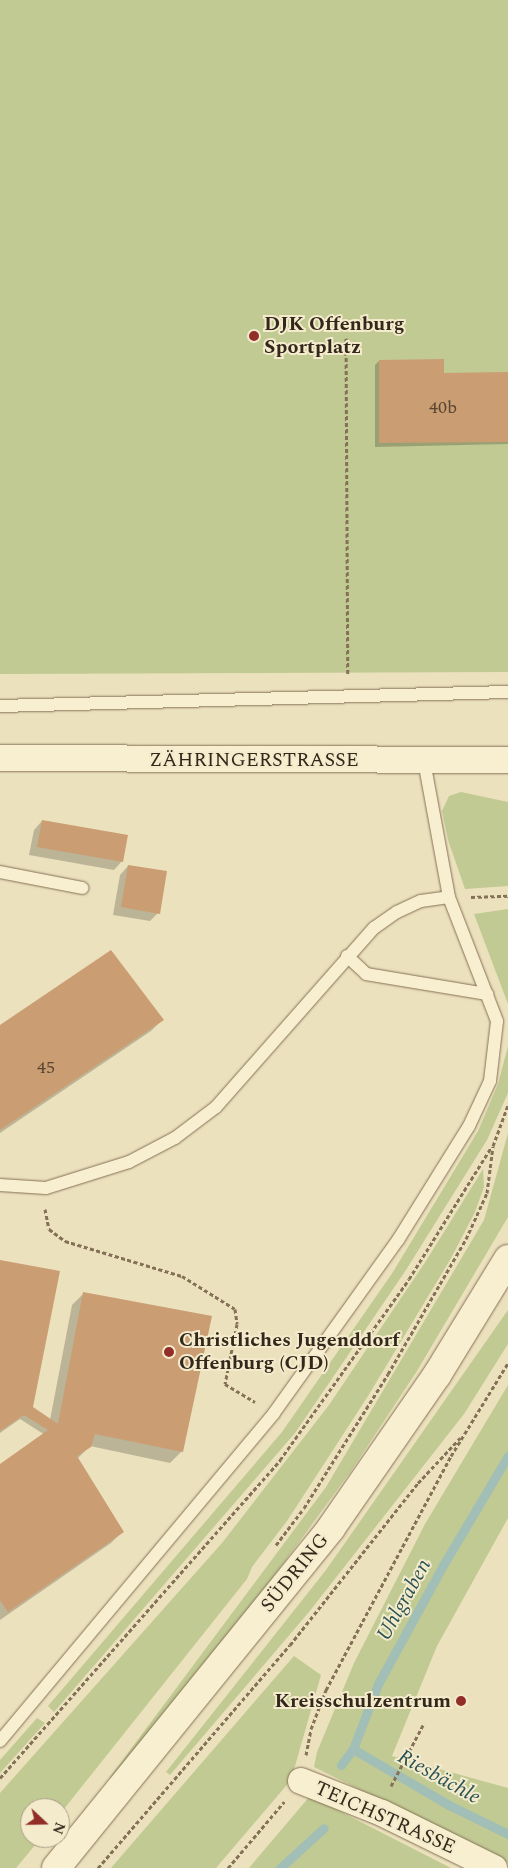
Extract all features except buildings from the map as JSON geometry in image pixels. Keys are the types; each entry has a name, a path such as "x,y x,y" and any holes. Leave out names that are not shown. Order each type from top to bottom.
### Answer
{"street":[{"name":"ZÄHRINGERSTRASSE","path":"0,758 508,760"},
{"name":"SÜDRING","path":"56,1868 331,1528 437,1375 508,1259"},
{"name":"TEICHSTRASSE","path":"301,1781 382,1812 494,1868"}],"lane":[{"path":"0,706 508,692"},
{"path":"0,1741 274,1413 398,1240 469,1126 490,1081 497,1021 449,897 424,761"},
{"path":"0,872 82,888"},
{"path":"0,1185 46,1188 129,1162 175,1138 216,1107 347,956 374,928 397,912 422,901 449,897"},
{"path":"347,956 366,974 487,994"}],"path":[{"path":"346,338 348,696"},
{"path":"449,897 508,896"},
{"path":"274,1548 304,1508 388,1374 466,1239 487,1193 493,1146 508,1105"},
{"path":"46,1188 45,1212 49,1229 65,1241 182,1276 234,1308 237,1324 225,1384 274,1413"},
{"path":"228,1868 301,1781 311,1729 326,1690 464,1434 508,1363"},
{"path":"98,1868 290,1645 418,1483 464,1434"},
{"path":"392,1786 400,1765 423,1725"}],"green space":[{"name":"DJK Offenburg Sportplatz","path":"0,0 508,0 508,672 0,674"},
{"path":"461,792 508,802 508,886 465,889 448,840 442,811 449,796"},
{"path":"508,909 508,1004 474,914"},
{"path":"508,1046 508,1093 487,1140 406,1270 295,1433 54,1712 48,1706 282,1432 393,1272 478,1131 498,1084"},
{"path":"508,1133 508,1217 417,1371 351,1471 269,1583 115,1779 110,1777 326,1487 484,1220"},
{"path":"483,1169 484,1187 475,1212 450,1260 368,1396 287,1521 252,1567 247,1579 70,1801 70,1798 20,1798 20,1848 33,1848 16,1868 0,1868 0,1793 222,1543 329,1405 426,1261"},
{"path":"508,1310 508,1344 464,1414 309,1612 170,1775 166,1772 326,1570"},
{"path":"508,1385 508,1518 437,1646 392,1756 508,1788 508,1863 314,1767 317,1752 354,1663 425,1524"},
{"path":"294,1656 321,1675 291,1780 216,1868 111,1868"},
{"path":"37,1718 45,1723 0,1773 0,1760"},
{"path":"310,1796 451,1868 249,1868"}],"waterway":[{"name":"Uhlgraben","path":"341,1765 353,1749 378,1684 442,1567 508,1456"},
{"name":"Riesbächle","path":"353,1749 449,1805 508,1834"},
{"name":"Uhlgraben","path":"280,1868 324,1828"}],"place":[{"name":"DJK Offenburg Sportplatz","path":"254,336"},
{"name":"Christliches Jugenddorf Offenburg (CJD)","path":"169,1352"},
{"name":"Kreisschulzentrum","path":"461,1701"}]}
